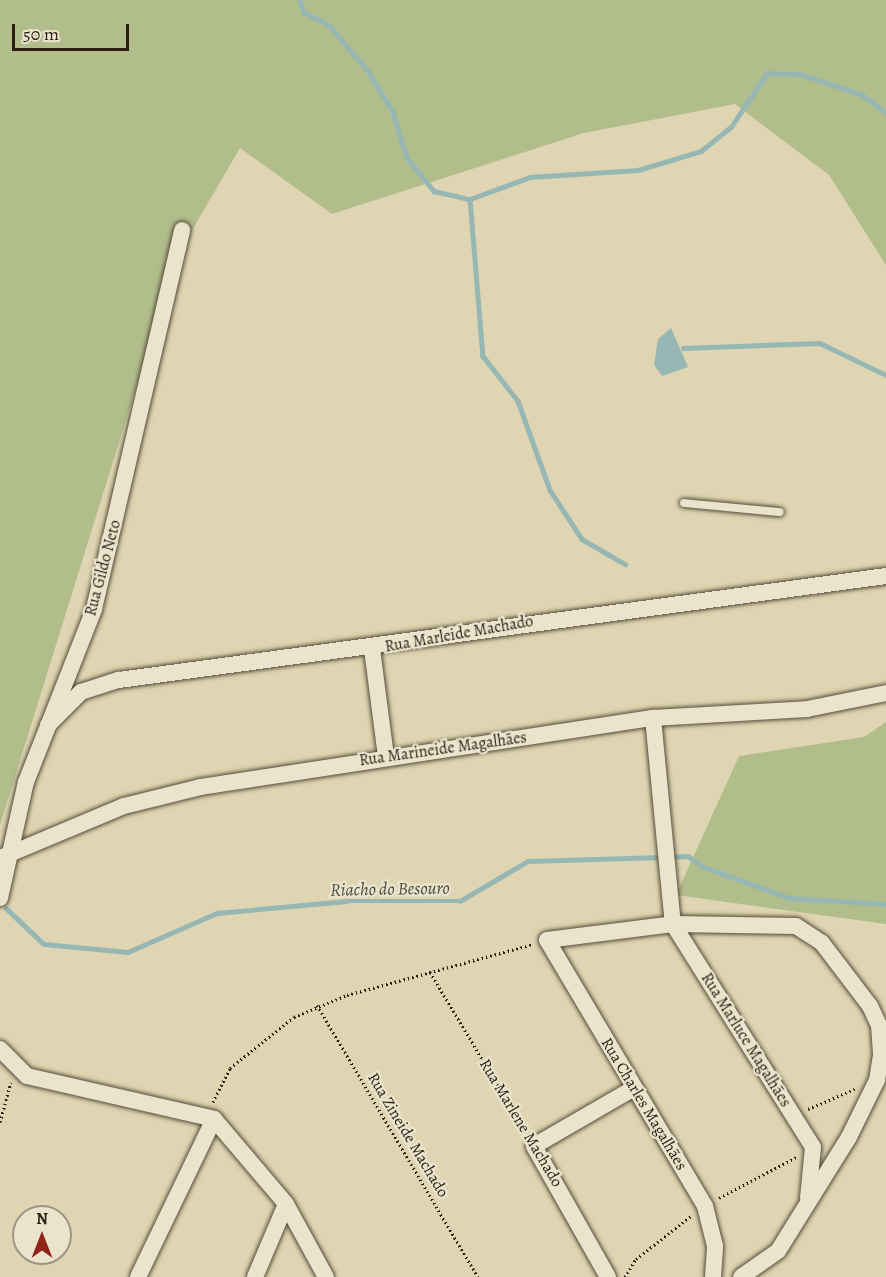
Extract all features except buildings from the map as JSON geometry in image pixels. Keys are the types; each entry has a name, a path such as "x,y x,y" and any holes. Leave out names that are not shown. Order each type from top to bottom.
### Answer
{"street":[{"name":"Rua Gildo Neto","path":"0,898 5,855 26,782 94,609 182,230"},
{"name":"Rua Marleide Machado","path":"48,725 92,686 372,649 506,623 886,576"},
{"path":"372,649 386,757"},
{"name":"Rua Marineide Magalhães","path":"5,855 164,795 386,757 653,718 807,709 886,693"},
{"name":"Rua Marluce Magalhães","path":"653,718 673,924 793,1116 815,1160 803,1213"},
{"path":"547,940 673,924 775,924 809,931 879,1025 877,1080 803,1213 778,1251 741,1277"},
{"name":"Rua Charles Magalhães","path":"547,940 705,1206 715,1246 713,1277"},
{"path":"0,1049 15,1069 27,1076 214,1119 286,1204 326,1277"},
{"path":"534,1146 634,1088"},
{"path":"138,1277 214,1119"},
{"name":"Rua Marlene Machado","path":"534,1146 608,1277"},
{"path":"255,1277 286,1204"}],"lane":[{"path":"684,503 780,512"}],"path":[{"path":"214,1119 213,1097 230,1068 317,1005 430,971 547,940"},
{"name":"Rua Marlene Machado","path":"430,971 534,1146"},
{"name":"Rua Zineide Machado","path":"317,1005 478,1277"},
{"path":"0,1122 15,1069"},
{"path":"793,1116 877,1080"}],"green space":[{"path":"0,0 886,0 886,265 829,175 735,104 584,133 332,214 240,148 177,256 0,825"},
{"path":"886,722 886,924 676,895 739,756 864,737"}],"water":[{"path":"671,328 688,367 662,376 654,365 658,339"}],"waterway":[{"path":"300,0 304,12 329,25 368,71 393,112 407,158 434,191 470,199 530,177 638,170 701,151 731,127 767,73 800,74 863,95 886,113"},
{"path":"470,199 483,356 518,401 550,490 582,539 625,564"},
{"path":"683,348 820,343 886,375"},
{"name":"Riacho do Besouro","path":"670,857 688,856 704,867 790,898 886,904"},
{"name":"Riacho do Besouro","path":"6,908 44,944 128,952 217,913 346,901 460,901 528,861 662,857"}]}
